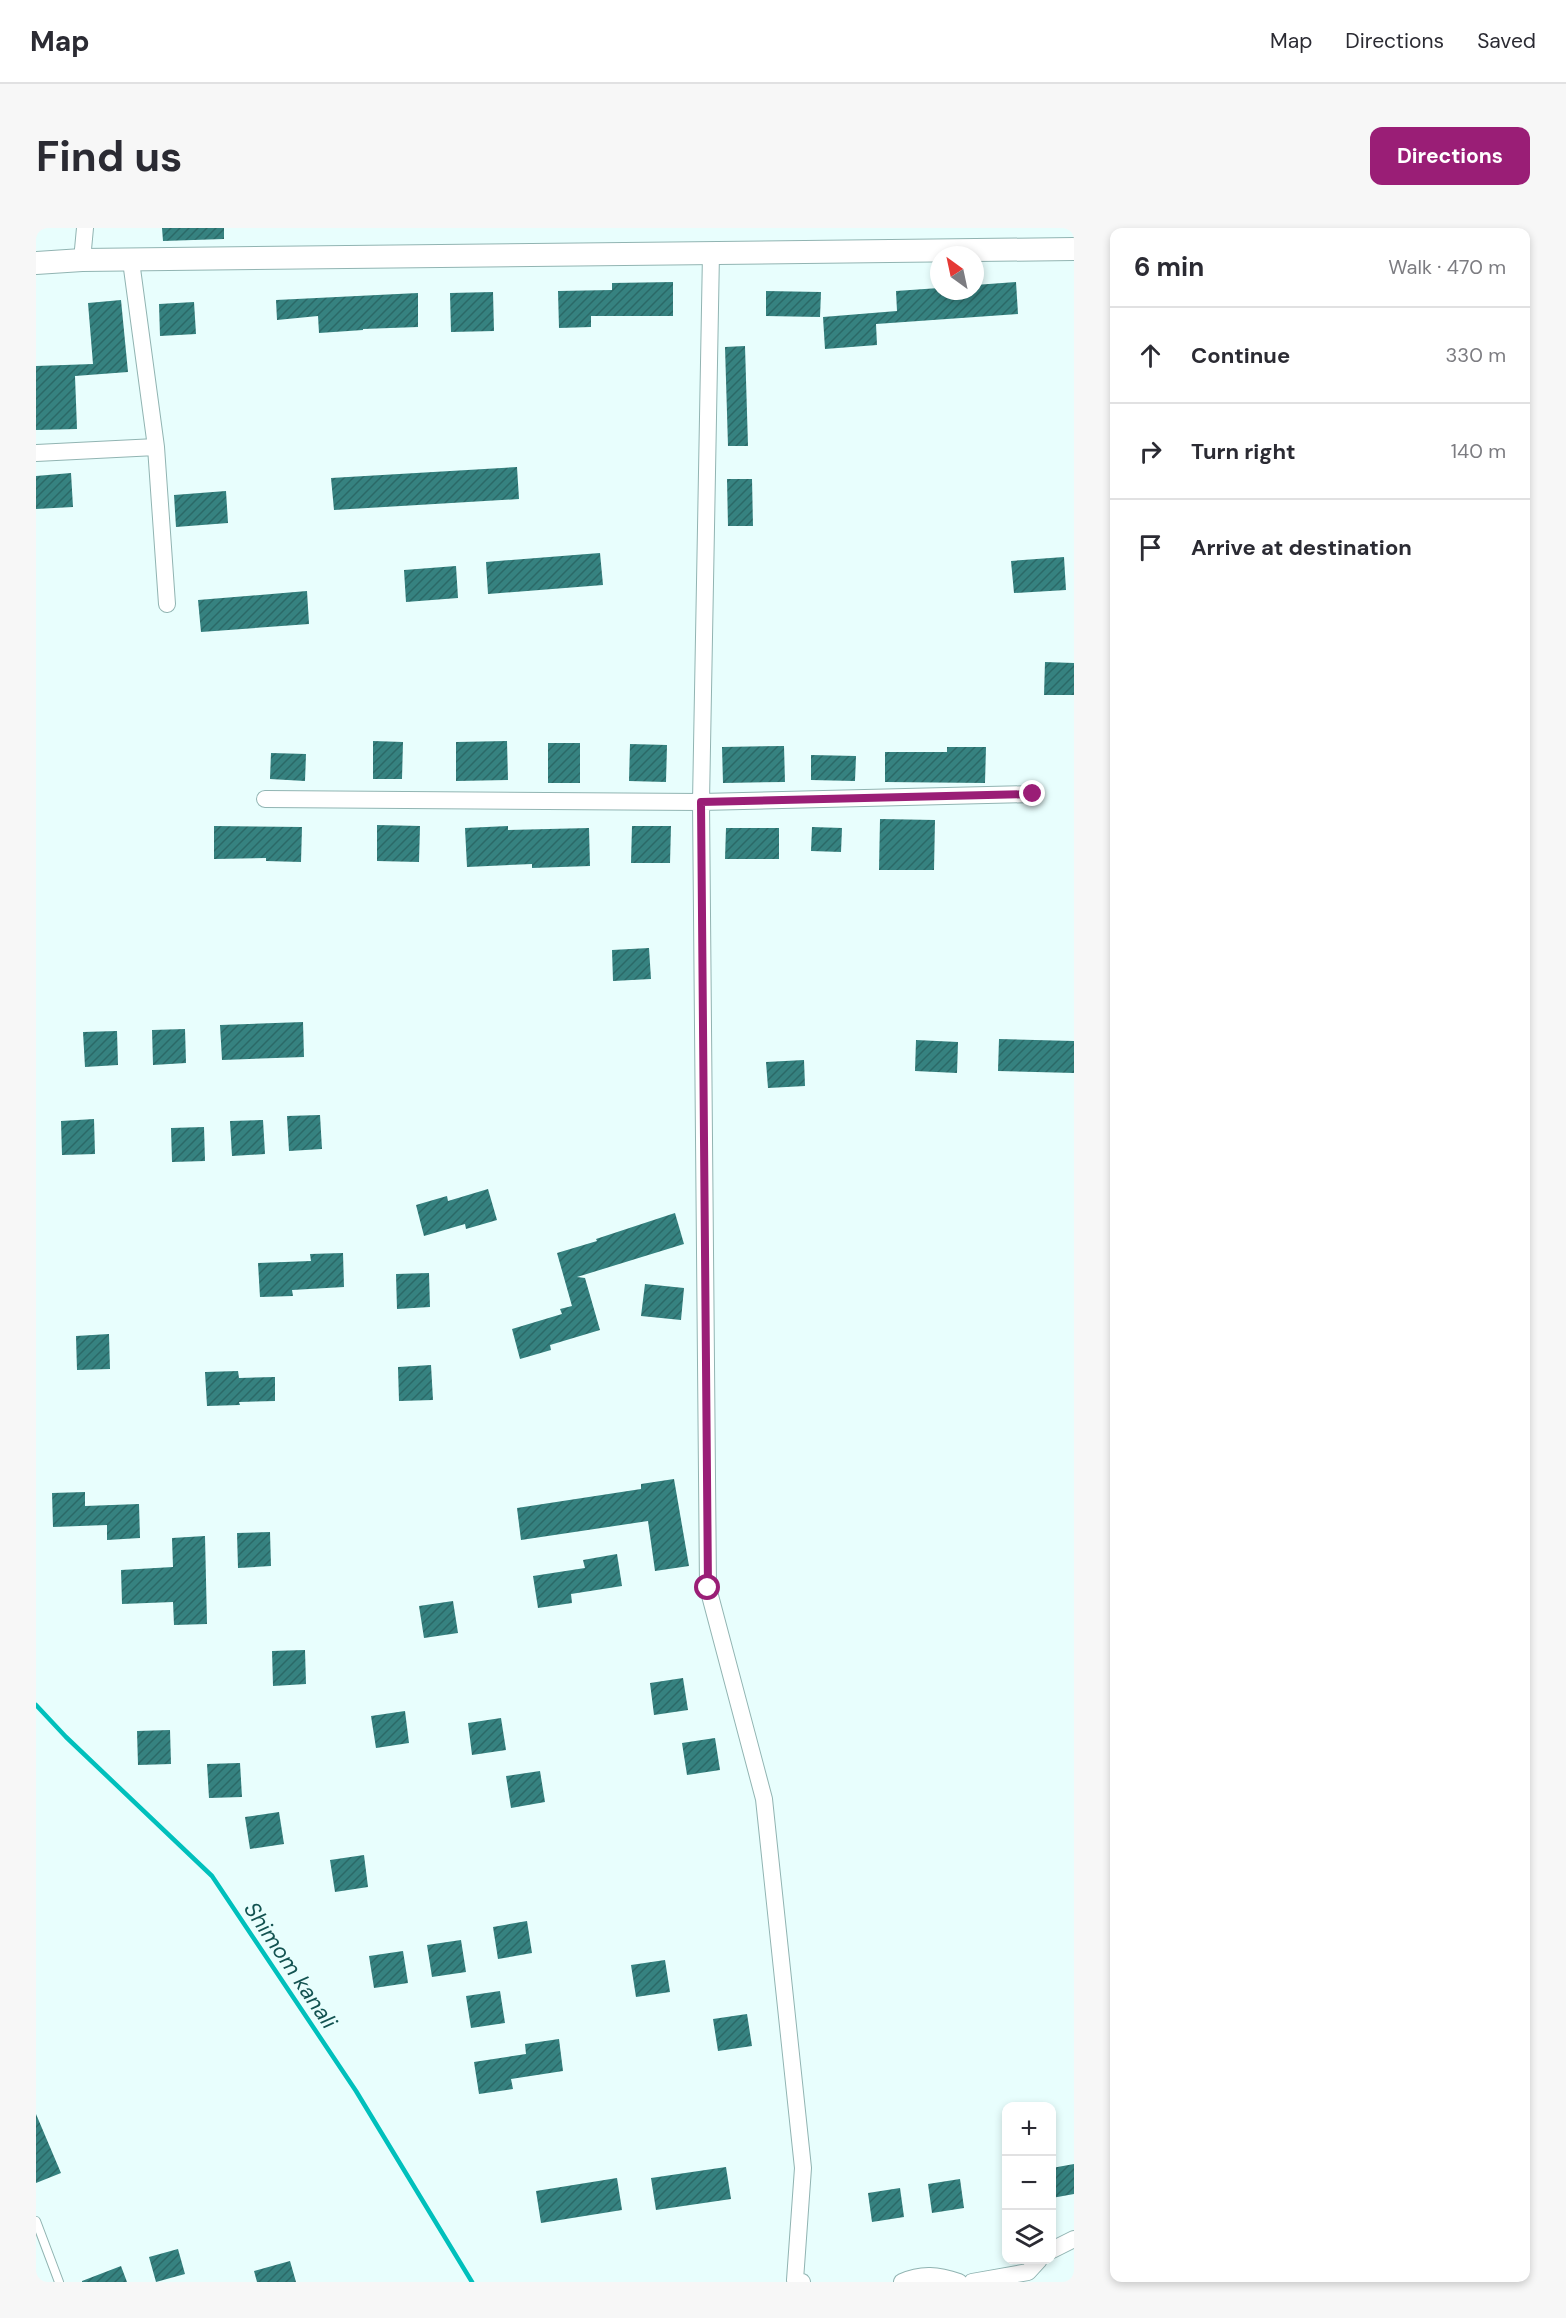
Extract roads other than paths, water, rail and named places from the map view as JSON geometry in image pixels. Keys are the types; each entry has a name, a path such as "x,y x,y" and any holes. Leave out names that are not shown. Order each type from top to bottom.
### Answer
{"street":[{"path":"82,260 85,228"},
{"path":"36,263 82,260 1074,249"},
{"path":"711,252 701,802 708,1588 764,1799 803,2168 798,2281"},
{"path":"131,261 156,447 167,604"},
{"path":"36,453 156,447"},
{"path":"265,799 701,802 1033,794"},
{"path":"1056,2248 1074,2239"},
{"path":"972,2282 1028,2272 1035,2264"},
{"path":"902,2282 918,2276 930,2275 959,2282"}],"lane":[{"path":"36,2221 59,2282"}],"waterway":[{"name":"Shimom kanali","path":"36,1705 66,1737 212,1876 356,2091 472,2282"}]}
